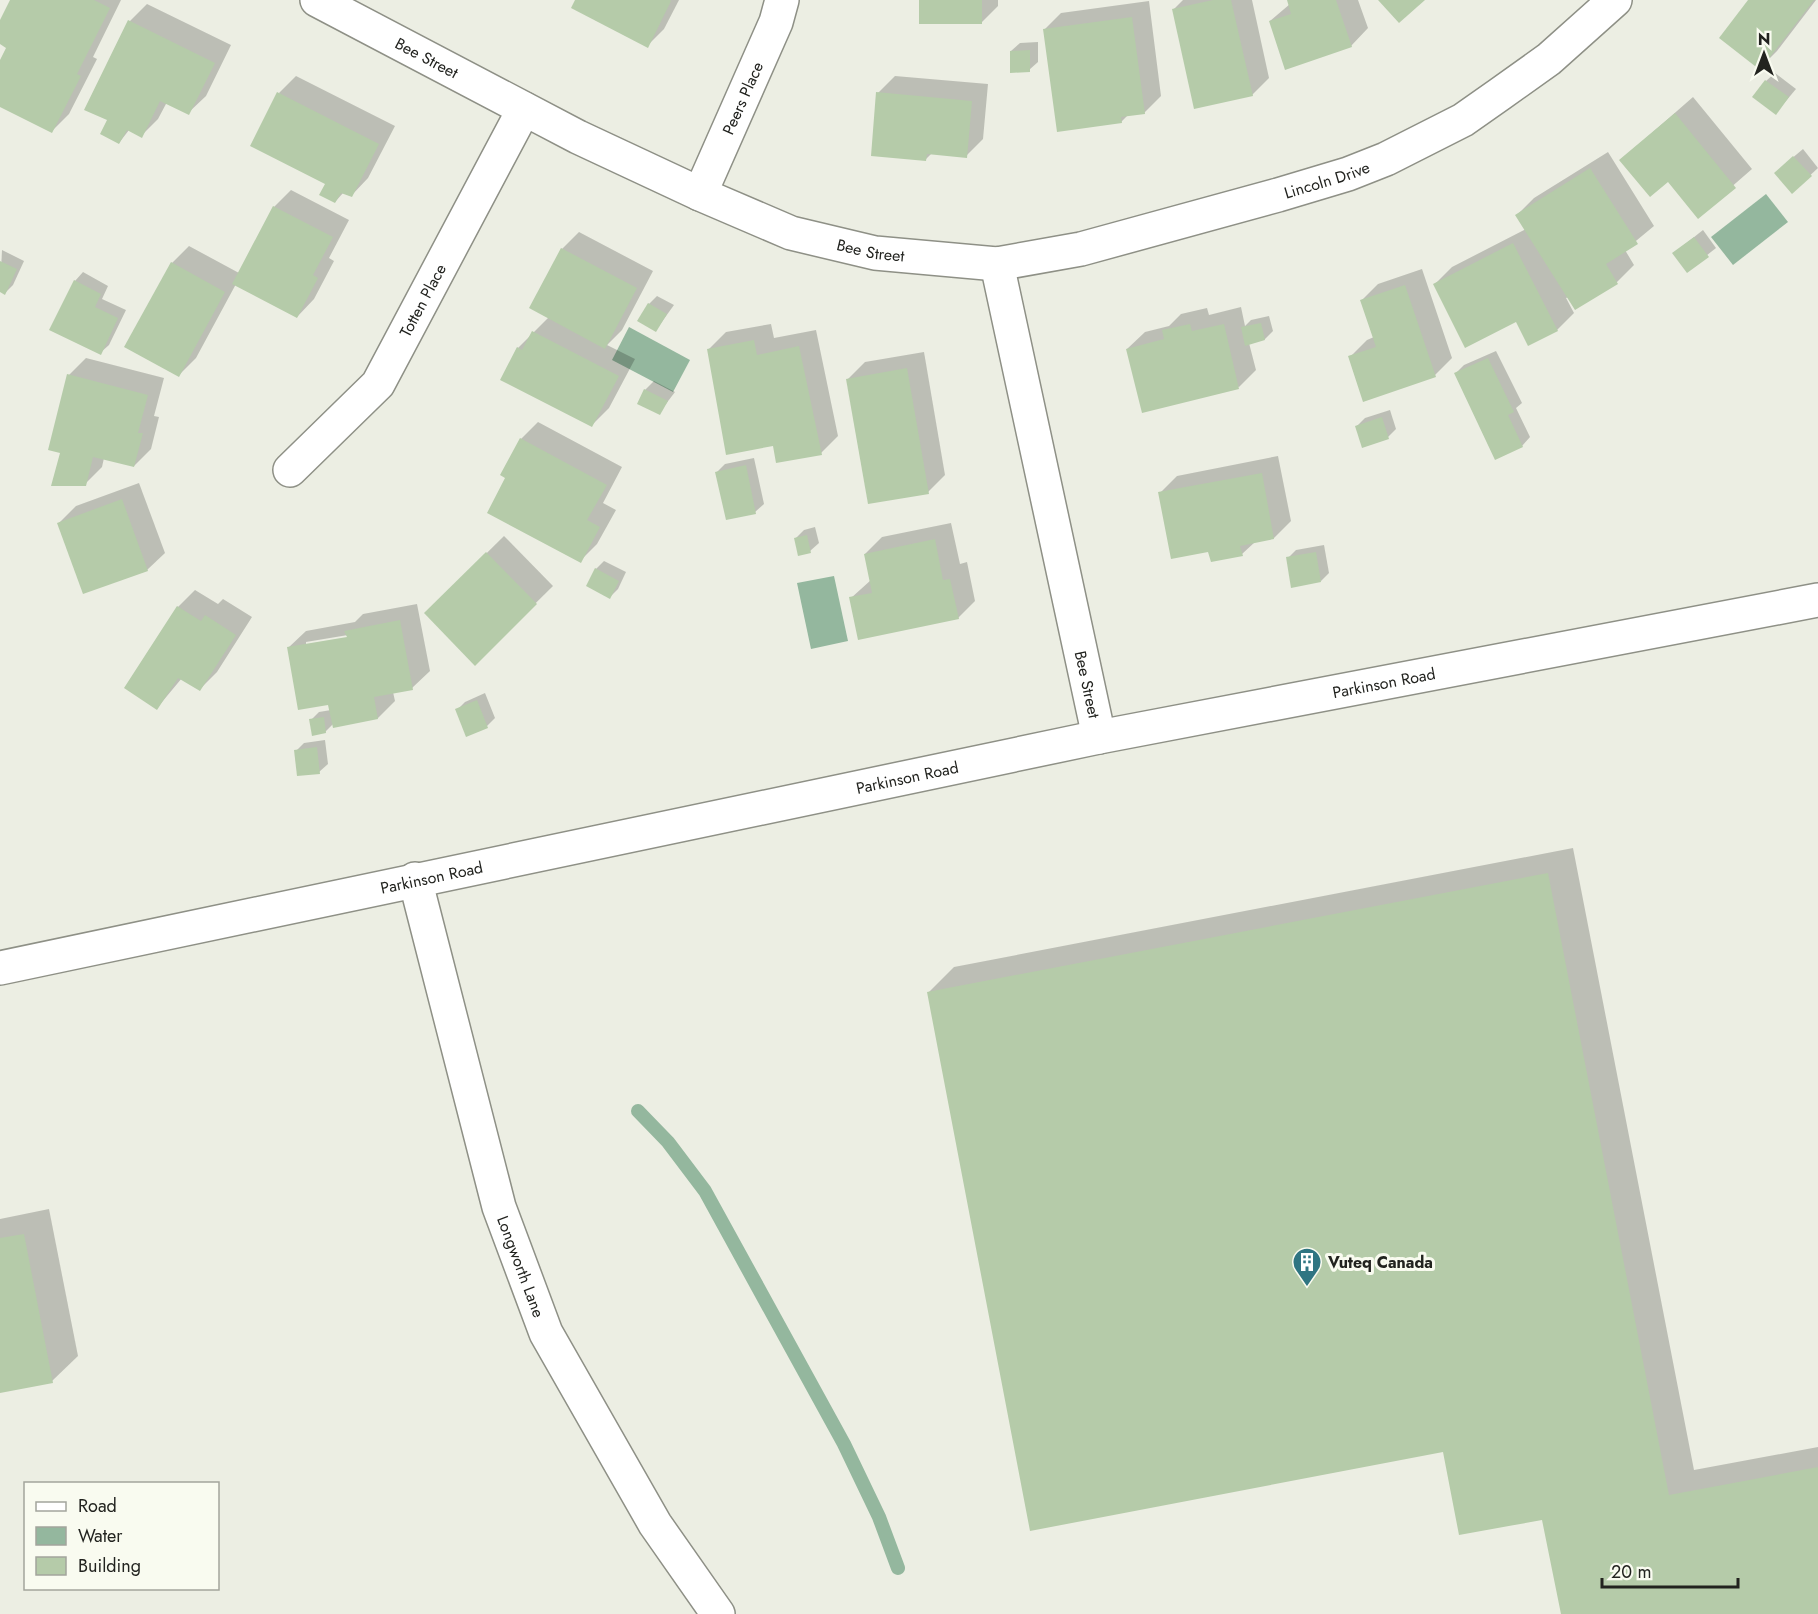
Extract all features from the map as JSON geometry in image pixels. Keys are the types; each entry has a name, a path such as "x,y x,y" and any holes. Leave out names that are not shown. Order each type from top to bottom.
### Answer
{"street":[{"name":"Bee Street","path":"317,0 524,109 700,194 791,233 835,244 916,258 997,264 1099,737"},
{"name":"Peers Place","path":"700,194 771,33 782,0"},
{"name":"Lincoln Drive","path":"997,264 1082,249 1278,195 1348,174 1386,159 1463,120 1549,59 1615,0"},
{"name":"Totten Place","path":"290,470 378,384 524,109"},
{"name":"Parkinson Road","path":"0,968 1099,737 1818,600"},
{"name":"Longworth Lane","path":"415,879 498,1207 546,1333 655,1524 718,1614"}],"water":[{"path":"1766,194 1788,222 1733,265 1711,237"},
{"path":"629,327 690,360 673,392 612,360"},
{"path":"834,576 848,641 811,649 797,583"}],"building":[{"path":"10,0 94,0 110,8 77,74 81,76 52,133 0,107 0,60 6,48 0,44 0,20"},
{"path":"575,0 671,1 648,48 571,8"},
{"path":"919,0 982,0 982,24 919,24"},
{"path":"1213,0 1231,0 1253,96 1194,109 1172,9"},
{"path":"1287,0 1336,0 1352,47 1285,70 1269,21 1291,14"},
{"path":"1378,0 1425,0 1399,23"},
{"path":"1748,0 1814,0 1760,70 1719,38"},
{"path":"1132,17 1145,114 1121,117 1122,123 1057,132 1043,29"},
{"path":"128,20 215,63 189,115 160,101 142,138 127,130 119,144 100,134 107,120 84,110"},
{"path":"1030,50 1030,72 1010,73 1010,51"},
{"path":"1765,80 1789,97 1776,115 1752,97"},
{"path":"277,92 379,144 352,197 341,193 335,203 319,195 325,184 250,146"},
{"path":"876,92 972,101 967,158 927,154 926,161 871,156"},
{"path":"1675,113 1736,188 1698,219 1668,182 1650,197 1619,160"},
{"path":"1793,156 1812,176 1792,194 1774,173"},
{"path":"1590,168 1638,244 1606,264 1618,284 1575,310 1515,215"},
{"path":"273,206 333,237 313,275 318,278 297,318 232,284"},
{"path":"1694,237 1709,257 1687,273 1672,253"},
{"path":"1513,243 1558,331 1528,346 1516,322 1465,348 1433,284"},
{"path":"561,248 637,288 605,349 529,308"},
{"path":"0,261 17,269 5,295 0,292"},
{"path":"171,262 225,292 179,377 124,347"},
{"path":"74,280 101,294 95,307 118,318 101,355 49,330"},
{"path":"1405,285 1436,377 1363,402 1348,356 1376,347 1360,300"},
{"path":"648,303 667,314 656,332 637,321"},
{"path":"1261,323 1265,340 1245,346 1241,327"},
{"path":"1190,324 1192,331 1224,324 1239,389 1142,413 1126,349 1164,339 1162,330"},
{"path":"532,331 619,376 592,427 500,380 517,347 522,350"},
{"path":"754,340 757,355 799,346 822,455 776,463 773,446 726,455 707,349"},
{"path":"1488,358 1514,412 1508,415 1523,447 1495,460 1454,373"},
{"path":"907,368 929,494 868,504 846,379"},
{"path":"67,374 148,395 138,433 143,433 134,467 93,457 86,486 51,486 60,453 48,450"},
{"path":"644,389 668,401 660,415 637,404"},
{"path":"1382,417 1389,439 1362,448 1355,426"},
{"path":"520,438 607,485 587,520 600,527 581,563 487,513 505,478 500,475"},
{"path":"746,465 756,514 726,520 715,472"},
{"path":"1262,473 1274,539 1240,546 1243,556 1211,562 1208,552 1171,559 1158,492"},
{"path":"122,499 148,571 83,594 57,523"},
{"path":"807,535 811,553 798,556 794,538"},
{"path":"935,539 943,580 950,579 959,619 858,640 849,597 872,593 864,554"},
{"path":"486,552 537,604 475,666 424,613"},
{"path":"1316,552 1321,582 1291,588 1286,557"},
{"path":"595,568 619,581 610,599 586,586"},
{"path":"177,606 201,621 205,615 236,635 200,691 178,678 157,710 124,688"},
{"path":"400,620 413,690 374,697 378,719 333,728 328,705 298,710 287,647 347,637 344,631"},
{"path":"477,700 488,728 466,737 455,709"},
{"path":"324,717 326,733 312,736 309,719"},
{"path":"317,747 320,774 297,776 294,750"},
{"name":"Vuteq Canada","path":"1548,873 1669,1495 1818,1467 1818,1614 1561,1614 1542,1520 1459,1535 1443,1452 1030,1531 927,992"},
{"path":"24,1234 53,1383 0,1393 0,1238"}],"waterway":[{"path":"638,1111 668,1142 705,1191 844,1444 879,1517 898,1568"}],"place":[{"name":"Vuteq Canada","path":"1307,1288"}]}
